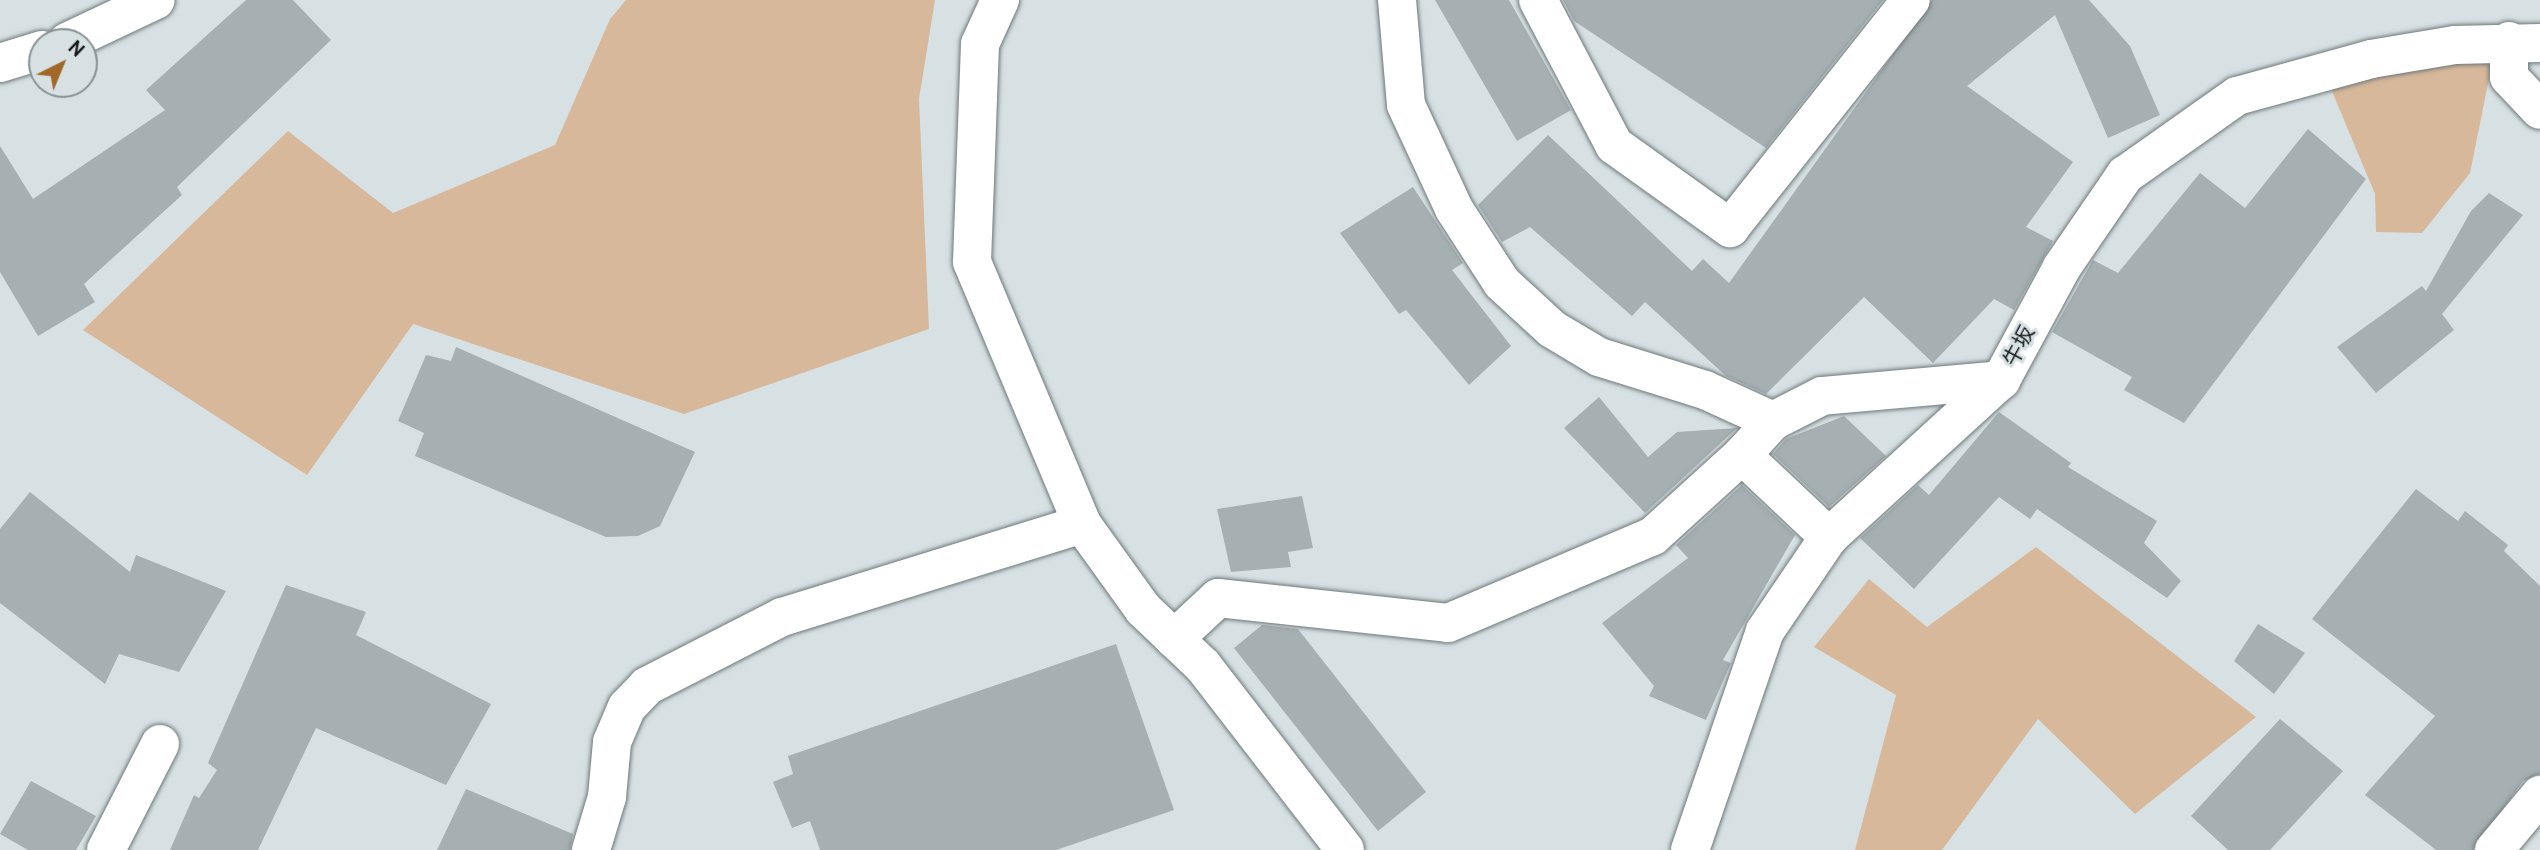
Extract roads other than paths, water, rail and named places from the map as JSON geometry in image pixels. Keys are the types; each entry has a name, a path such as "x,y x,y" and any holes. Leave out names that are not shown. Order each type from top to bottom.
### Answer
{"street":[{"path":"97,28 156,0"},
{"path":"1000,0 980,44 972,262 1082,524 1143,609 1203,666 1345,850"},
{"path":"1397,0 1406,105 1454,209 1502,283 1552,329 1599,357 1705,390 1773,421"},
{"path":"1538,0 1614,145 1730,228 1911,0"},
{"path":"2525,42 2510,77 2540,110"},
{"name":"牛坂","path":"1690,850 1765,631 1829,537 2001,380 2062,267 2125,175 2237,96 2371,59 2525,42"},
{"path":"0,63 28,54"},
{"path":"1174,639 1218,598 1448,624 1653,536 1742,454 1773,421 1822,396 2001,380"},
{"path":"1742,454 1829,537"},
{"path":"591,850 607,797 612,742 627,707 648,687 782,617 1082,524"},
{"path":"106,850 159,744"},
{"path":"2494,850 2540,795"}]}
